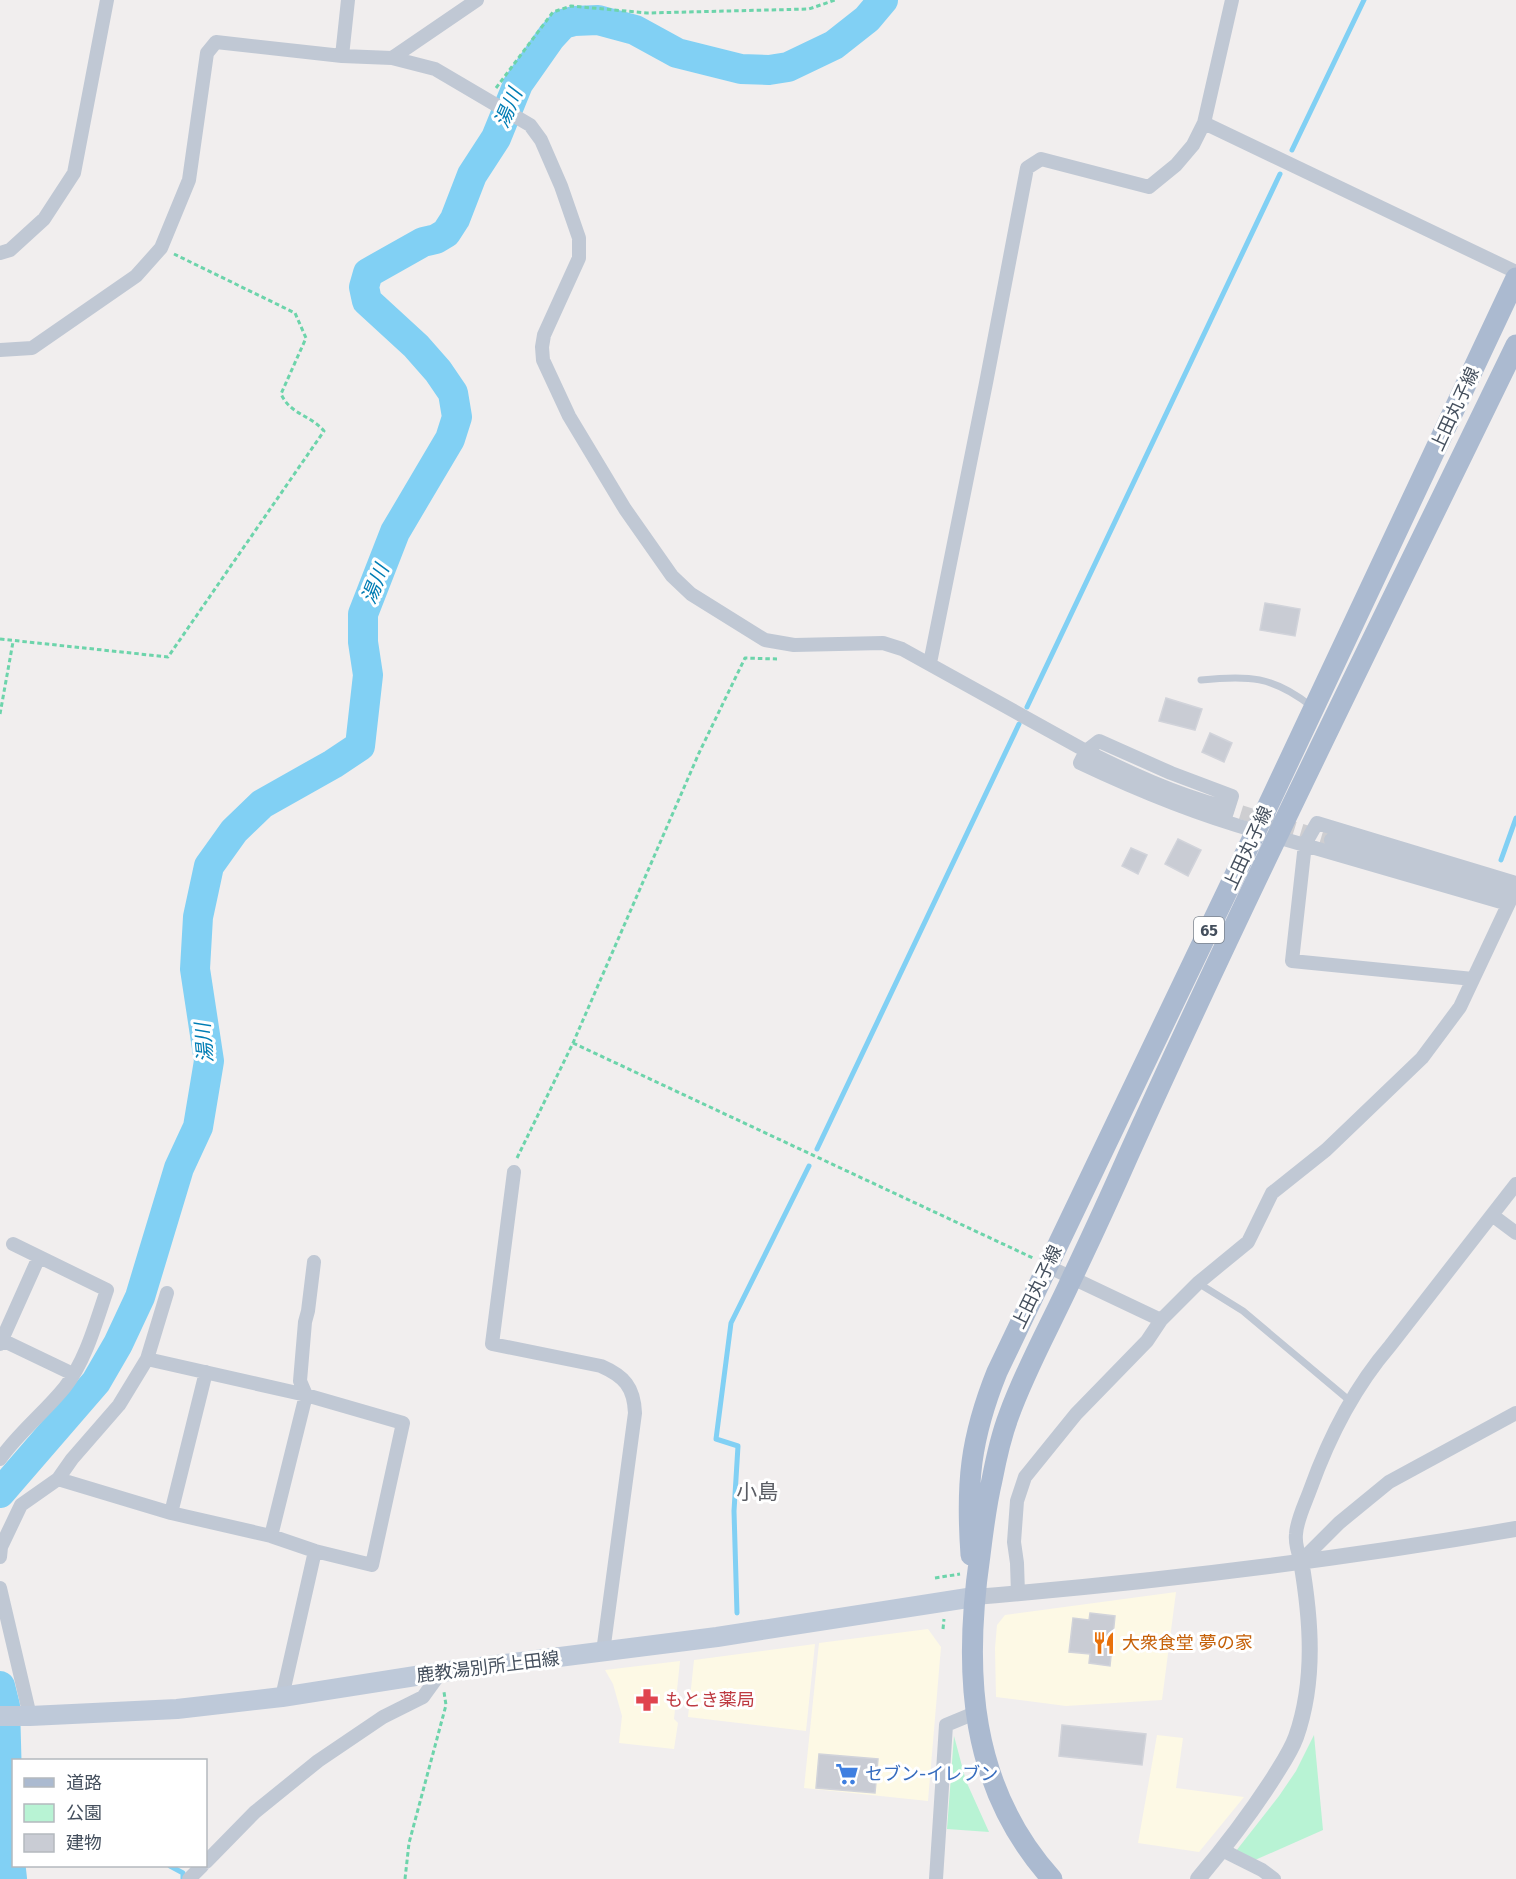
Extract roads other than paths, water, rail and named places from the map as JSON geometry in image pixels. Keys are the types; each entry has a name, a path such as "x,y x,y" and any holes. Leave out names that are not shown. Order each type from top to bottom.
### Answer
{"main road":[{"name":"上田丸子線","path":"974,1597 968,1501 974,1443 981,1414 997,1372 1256,831 1516,278"},
{"name":"上田丸子線","path":"1052,1879 1021,1840 1004,1810 981,1742 975,1713 971,1649 974,1597 991,1485 1007,1419 1019,1388 1173,1055 1516,345"},
{"name":"鹿教湯別所上田線","path":"0,1716 177,1709 282,1697 441,1672 717,1637 974,1597"}],"street":[{"path":"0,252 9,250 44,219 74,173 107,0"},
{"path":"342,56 348,0"},
{"path":"392,58 477,0"},
{"path":"930,663 1027,168 1041,159 1149,187 1176,165 1193,145 1204,123 1232,0"},
{"path":"0,350 32,348 136,276 161,248 189,180 207,53 216,42 342,56 392,58 435,69 530,125 541,140 561,186 579,238 579,258 544,335 543,360 569,416 625,510 672,576 691,594 765,640 794,645 883,643 902,649 1086,751 1178,793 1221,806"},
{"path":"1204,123 1516,272"},
{"path":"1224,821 1232,795 1171,773 1099,741 1086,751 1080,763 1134,789 1224,821 1256,831"},
{"path":"1473,979 1292,961 1305,844 1317,823 1514,892"},
{"path":"1277,837 1514,892"},
{"path":"1331,840 1514,892"},
{"path":"1018,1594 1014,1542 1017,1501 1025,1477 1076,1414 1147,1341 1161,1320 1198,1283 1248,1242 1272,1193 1326,1150 1422,1058 1460,1007 1514,892"},
{"path":"514,1172 492,1344 601,1366 615,1372 630,1386 634,1398 635,1413 603,1652"},
{"path":"1198,1879 1264,1792 1295,1739 1303,1712 1310,1630 1308,1601 1296,1534 1325,1451 1350,1401 1369,1371 1516,1184"},
{"path":"1492,1215 1516,1233"},
{"path":"3,1450 66,1386 83,1355 107,1290 13,1244"},
{"path":"39,1257 1,1342 73,1374"},
{"path":"271,1536 306,1395 300,1380 305,1322 314,1262"},
{"path":"1047,1266 1161,1320"},
{"path":"0,1557 1,1547 21,1505 58,1479 72,1459 119,1405 147,1359 167,1293"},
{"path":"58,1479 171,1513 271,1536 315,1551 372,1565 403,1423 306,1395 147,1359"},
{"path":"171,1513 206,1372"},
{"path":"1301,1561 1339,1523 1389,1482 1516,1413"},
{"path":"974,1597 1018,1594 1301,1561 1516,1529"},
{"path":"282,1697 315,1551"},
{"path":"0,1588 25,1716"},
{"path":"207,1861 255,1812 300,1776 383,1717 423,1697 441,1672"},
{"path":"936,1879 946,1725 975,1713"},
{"path":"1222,1850 1262,1870 1274,1879"},
{"path":"189,1879 201,1867"}],"lane":[{"path":"1201,680 1236,676 1270,681 1290,690 1313,707"},
{"path":"1198,1283 1243,1311 1350,1401"}],"waterway":[{"name":"湯川","path":"0,1493 96,1382 118,1344 140,1297 179,1168 198,1127 209,1061 195,969 198,917 209,866 234,831 262,804 360,746 368,675 363,642 363,614 395,532 450,439 457,417 453,393 438,371 416,346 367,301 364,287 368,273 423,242 436,239 446,233 455,219 472,175 496,138 518,84 551,37 563,24 598,20 635,30 677,53 741,69 769,70 788,67 834,45 867,19 883,0"},
{"path":"1292,150 1364,0"},
{"path":"1027,707 1280,174"},
{"path":"817,1149 1019,724"},
{"path":"1501,860 1516,818"},
{"path":"737,1613 734,1511 738,1446 716,1439 731,1323 809,1166"},
{"name":"湯川","path":"0,1686 5,1706 9,1852 12,1879"},
{"name":"湯川","path":"8,1819 12,1820"},
{"path":"172,1867 183,1873 183,1879"}],"tunnel":[{"path":"1221,806 1331,840"}],"place":[{"name":"大衆食堂 夢の家","path":"1104,1643"},
{"name":"もとき薬局","path":"647,1700"},
{"name":"セブン-イレブン","path":"847,1774"}],"district":[{"name":"小島","path":"757,1492"}]}
